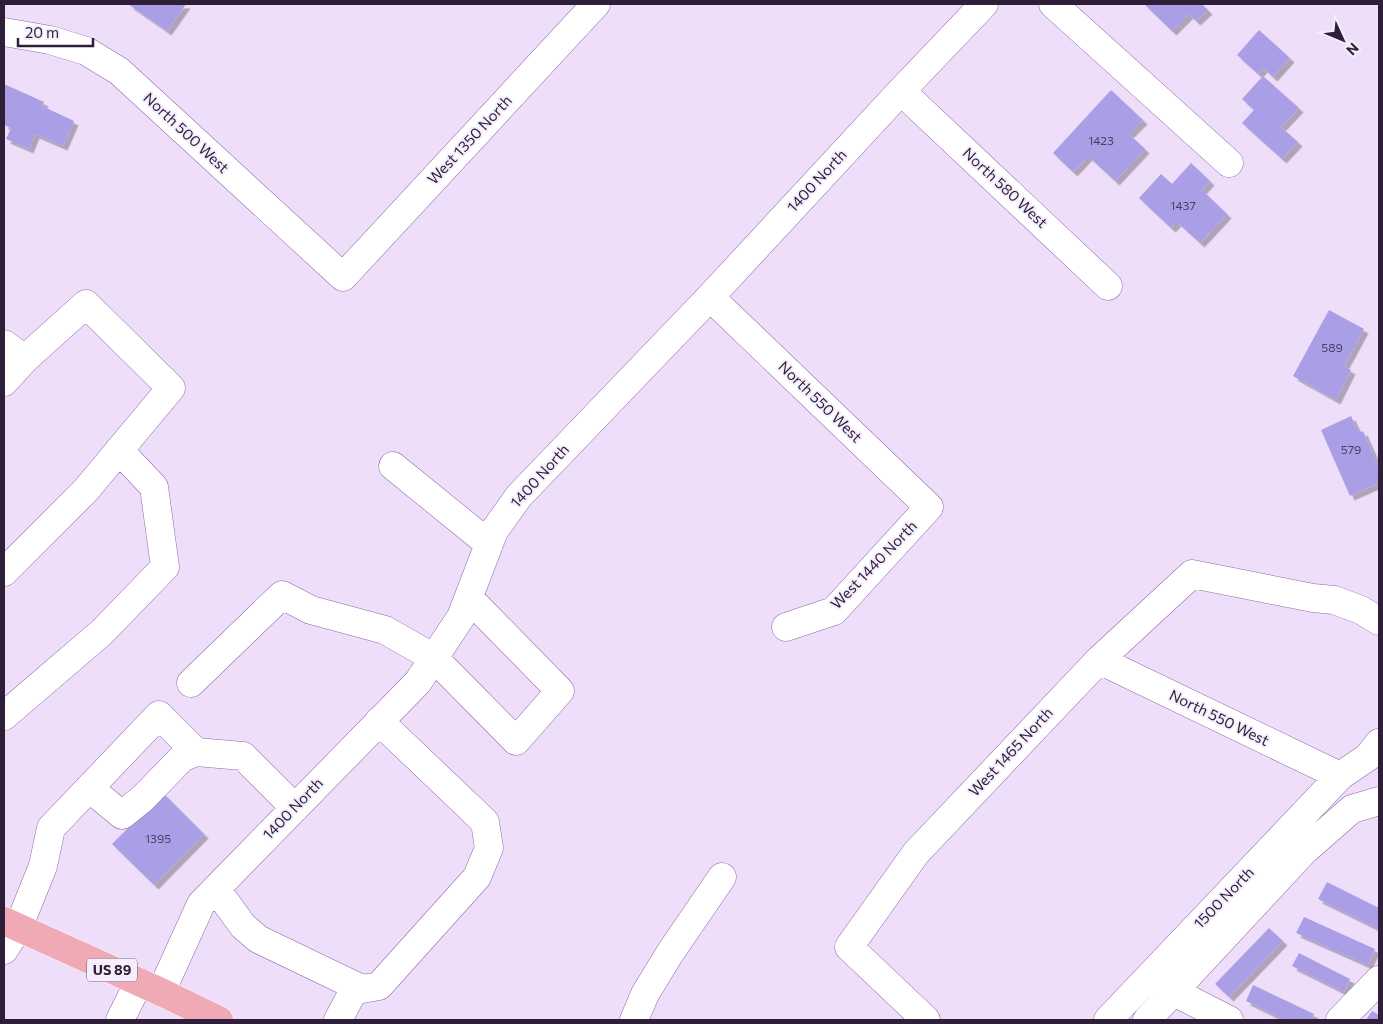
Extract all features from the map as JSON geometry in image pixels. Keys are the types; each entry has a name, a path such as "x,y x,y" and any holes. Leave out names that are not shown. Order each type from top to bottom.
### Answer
{"main road":[{"name":"US 89","path":"9,933 150,987 219,1020"}],"street":[{"name":"West 1350 North","path":"343,277 596,4"},
{"name":"1400 North","path":"120,1020 150,987 201,904 418,682 461,617 494,531 519,496 710,297 901,90 984,4"},
{"path":"1053,4 1229,163"},
{"name":"North 500 West","path":"4,32 50,40 86,51 119,71 343,277"},
{"name":"North 580 West","path":"901,90 1108,286"},
{"name":"North 550 West","path":"710,297 929,507"},
{"path":"4,382 15,352 86,304 171,388 86,490 4,572"},
{"path":"4,716 102,632 165,567 154,487 119,450"},
{"path":"393,466 489,544"},
{"name":"West 1440 North","path":"786,626 834,610 929,507"},
{"name":"West 1465 North","path":"926,1020 850,947 916,853 1098,660 1192,574 1313,598 1334,600 1361,610 1379,622"},
{"path":"191,683 282,595 311,610 385,630 434,658 516,740 560,691 469,598"},
{"name":"North 550 West","path":"1098,660 1340,776"},
{"path":"9,933 42,866 51,828 158,715 196,752"},
{"path":"216,889 242,926 258,939 362,989 379,986 477,876 489,848 485,822 379,722"},
{"name":"1500 North","path":"1108,1020 1340,776 1368,757 1379,743"},
{"path":"89,788 122,815 143,798 182,758 196,752 243,756 295,808"},
{"path":"1148,1020 1304,851 1352,809 1379,801"},
{"path":"634,1020 645,994 670,953 722,877"},
{"path":"1340,1020 1379,980"},
{"path":"338,1020 356,986"},
{"path":"1174,992 1229,1020"}],"building":[{"path":"128,4 186,4 167,31"},
{"path":"1144,4 1202,4 1208,10 1196,21 1189,14 1172,31"},
{"path":"1259,30 1290,58 1273,77 1263,68 1258,74 1237,55"},
{"path":"1263,76 1299,108 1281,127 1298,142 1282,159 1242,123 1254,110 1242,99"},
{"path":"4,84 44,102 42,106 74,121 63,146 35,134 29,149 6,139 11,128 4,125"},
{"path":"1111,90 1143,120 1129,134 1145,149 1115,181 1088,156 1073,172 1053,153"},
{"path":"1191,163 1210,181 1202,190 1227,214 1200,243 1177,222 1171,228 1139,198 1161,174 1172,184"},
{"path":"1329,310 1364,329 1344,366 1351,370 1336,400 1293,376"},
{"path":"1351,416 1359,433 1363,431 1379,467 1379,483 1350,496 1321,430"},
{"path":"163,793 204,834 154,885 112,844"},
{"path":"1327,882 1379,908 1379,929 1318,899"},
{"path":"1304,917 1375,949 1368,965 1296,933"},
{"path":"1269,928 1283,941 1229,997 1215,984"},
{"path":"1299,953 1350,979 1344,992 1292,966"},
{"path":"1253,985 1314,1014 1311,1020 1285,1020 1246,1001"},
{"path":"1372,1011 1379,1015 1379,1020 1366,1020"}]}
